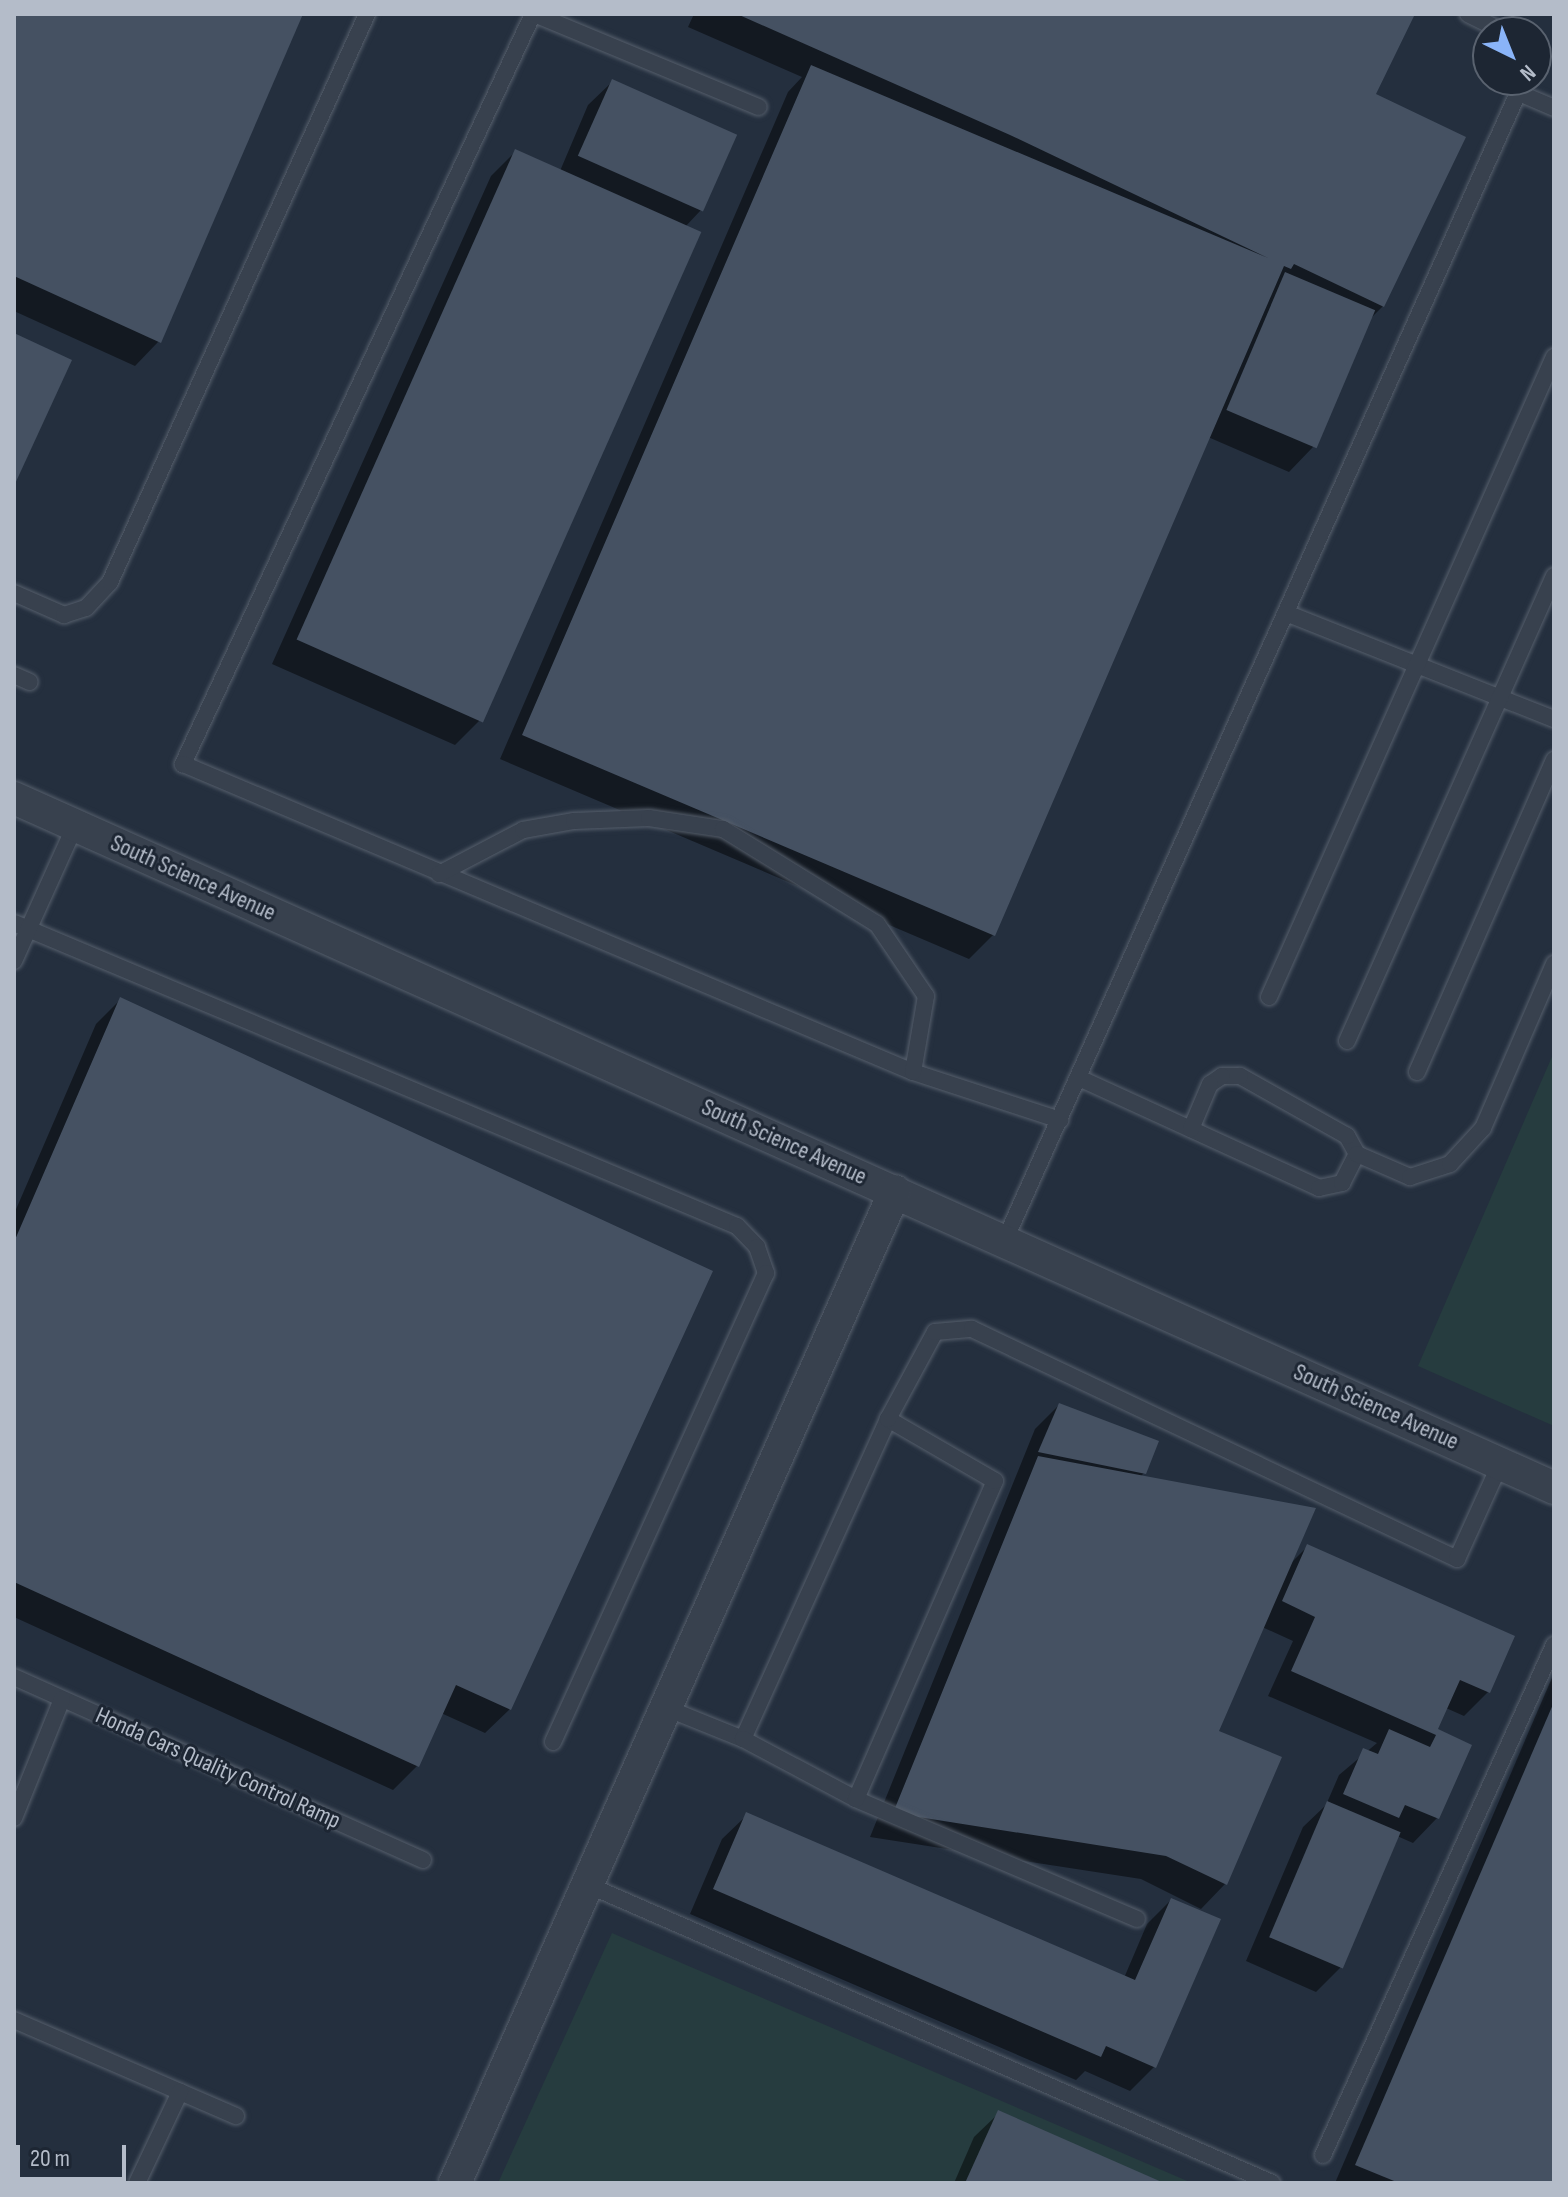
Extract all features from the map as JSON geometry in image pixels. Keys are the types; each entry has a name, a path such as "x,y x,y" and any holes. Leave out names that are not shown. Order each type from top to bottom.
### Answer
{"street":[{"name":"South Science Avenue","path":"14,798 1554,1488"},
{"path":"455,2183 895,1191"}],"lane":[{"path":"14,593 64,615 86,608 110,582 367,14"},
{"path":"758,107 533,14 183,764 913,1072 1060,1120"},
{"path":"1005,1240 1518,96"},
{"path":"1536,96 1554,108"},
{"path":"1269,997 1554,357"},
{"path":"1347,1041 1554,576"},
{"path":"1286,613 1554,719"},
{"path":"1417,1072 1554,760"},
{"path":"439,874 523,830 574,821 649,818 723,829 877,924 926,996 913,1072"},
{"path":"14,961 21,926 75,826"},
{"path":"21,926 737,1226 757,1247 766,1273 553,1742"},
{"path":"1191,1129 1210,1084 1222,1076 1240,1076 1347,1136 1357,1154 1410,1177 1450,1164 1483,1128 1554,964"},
{"path":"1079,1078 1319,1188 1342,1183 1357,1154"},
{"path":"743,1739 888,1419 935,1332 972,1329 1457,1559 1500,1464"},
{"path":"856,1799 995,1481 888,1419"},
{"path":"1323,2155 1554,1645"},
{"name":"Honda Cars Quality Control Ramp","path":"14,1677 423,1860"},
{"path":"14,1818 62,1699"},
{"path":"666,1708 743,1739 856,1799 1137,1919"},
{"path":"588,1885 1272,2183"},
{"path":"14,2020 236,2116"},
{"path":"137,2183 180,2092"}],"green space":[{"path":"1554,1052 1554,1426 1418,1366"},
{"path":"612,1933 1192,2183 498,2183"}],"building":[{"path":"14,14 303,14 161,343 14,276"},
{"path":"737,14 1415,14 1376,94 1466,137 1384,307 1294,264 1291,269 1284,266 995,936 522,735 811,65 1268,258 1010,135"},
{"path":"612,79 737,135 703,211 578,156"},
{"path":"515,149 701,232 483,723 297,640"},
{"path":"1285,272 1375,310 1317,448 1226,410"},
{"path":"14,333 72,360 14,486"},
{"path":"120,997 713,1271 511,1710 456,1685 419,1767 14,1582 14,1242"},
{"path":"1059,1403 1159,1441 1146,1474 1038,1452"},
{"path":"1038,1456 1316,1508 1219,1731 1282,1757 1227,1885 1166,1856 893,1813"},
{"path":"1307,1544 1515,1636 1490,1693 1460,1680 1438,1729 1472,1745 1439,1819 1405,1805 1399,1818 1343,1794 1363,1748 1378,1754 1389,1729 1430,1747 1436,1735 1291,1671 1315,1617 1282,1601"},
{"path":"1554,1702 1554,2183 1399,2183 1355,2165"},
{"path":"1327,1801 1401,1832 1343,1968 1269,1937"},
{"path":"746,1812 1135,1980 1171,1898 1221,1919 1156,2068 1106,2046 1101,2057 713,1889"},
{"path":"998,2110 1164,2183 965,2183"}]}
